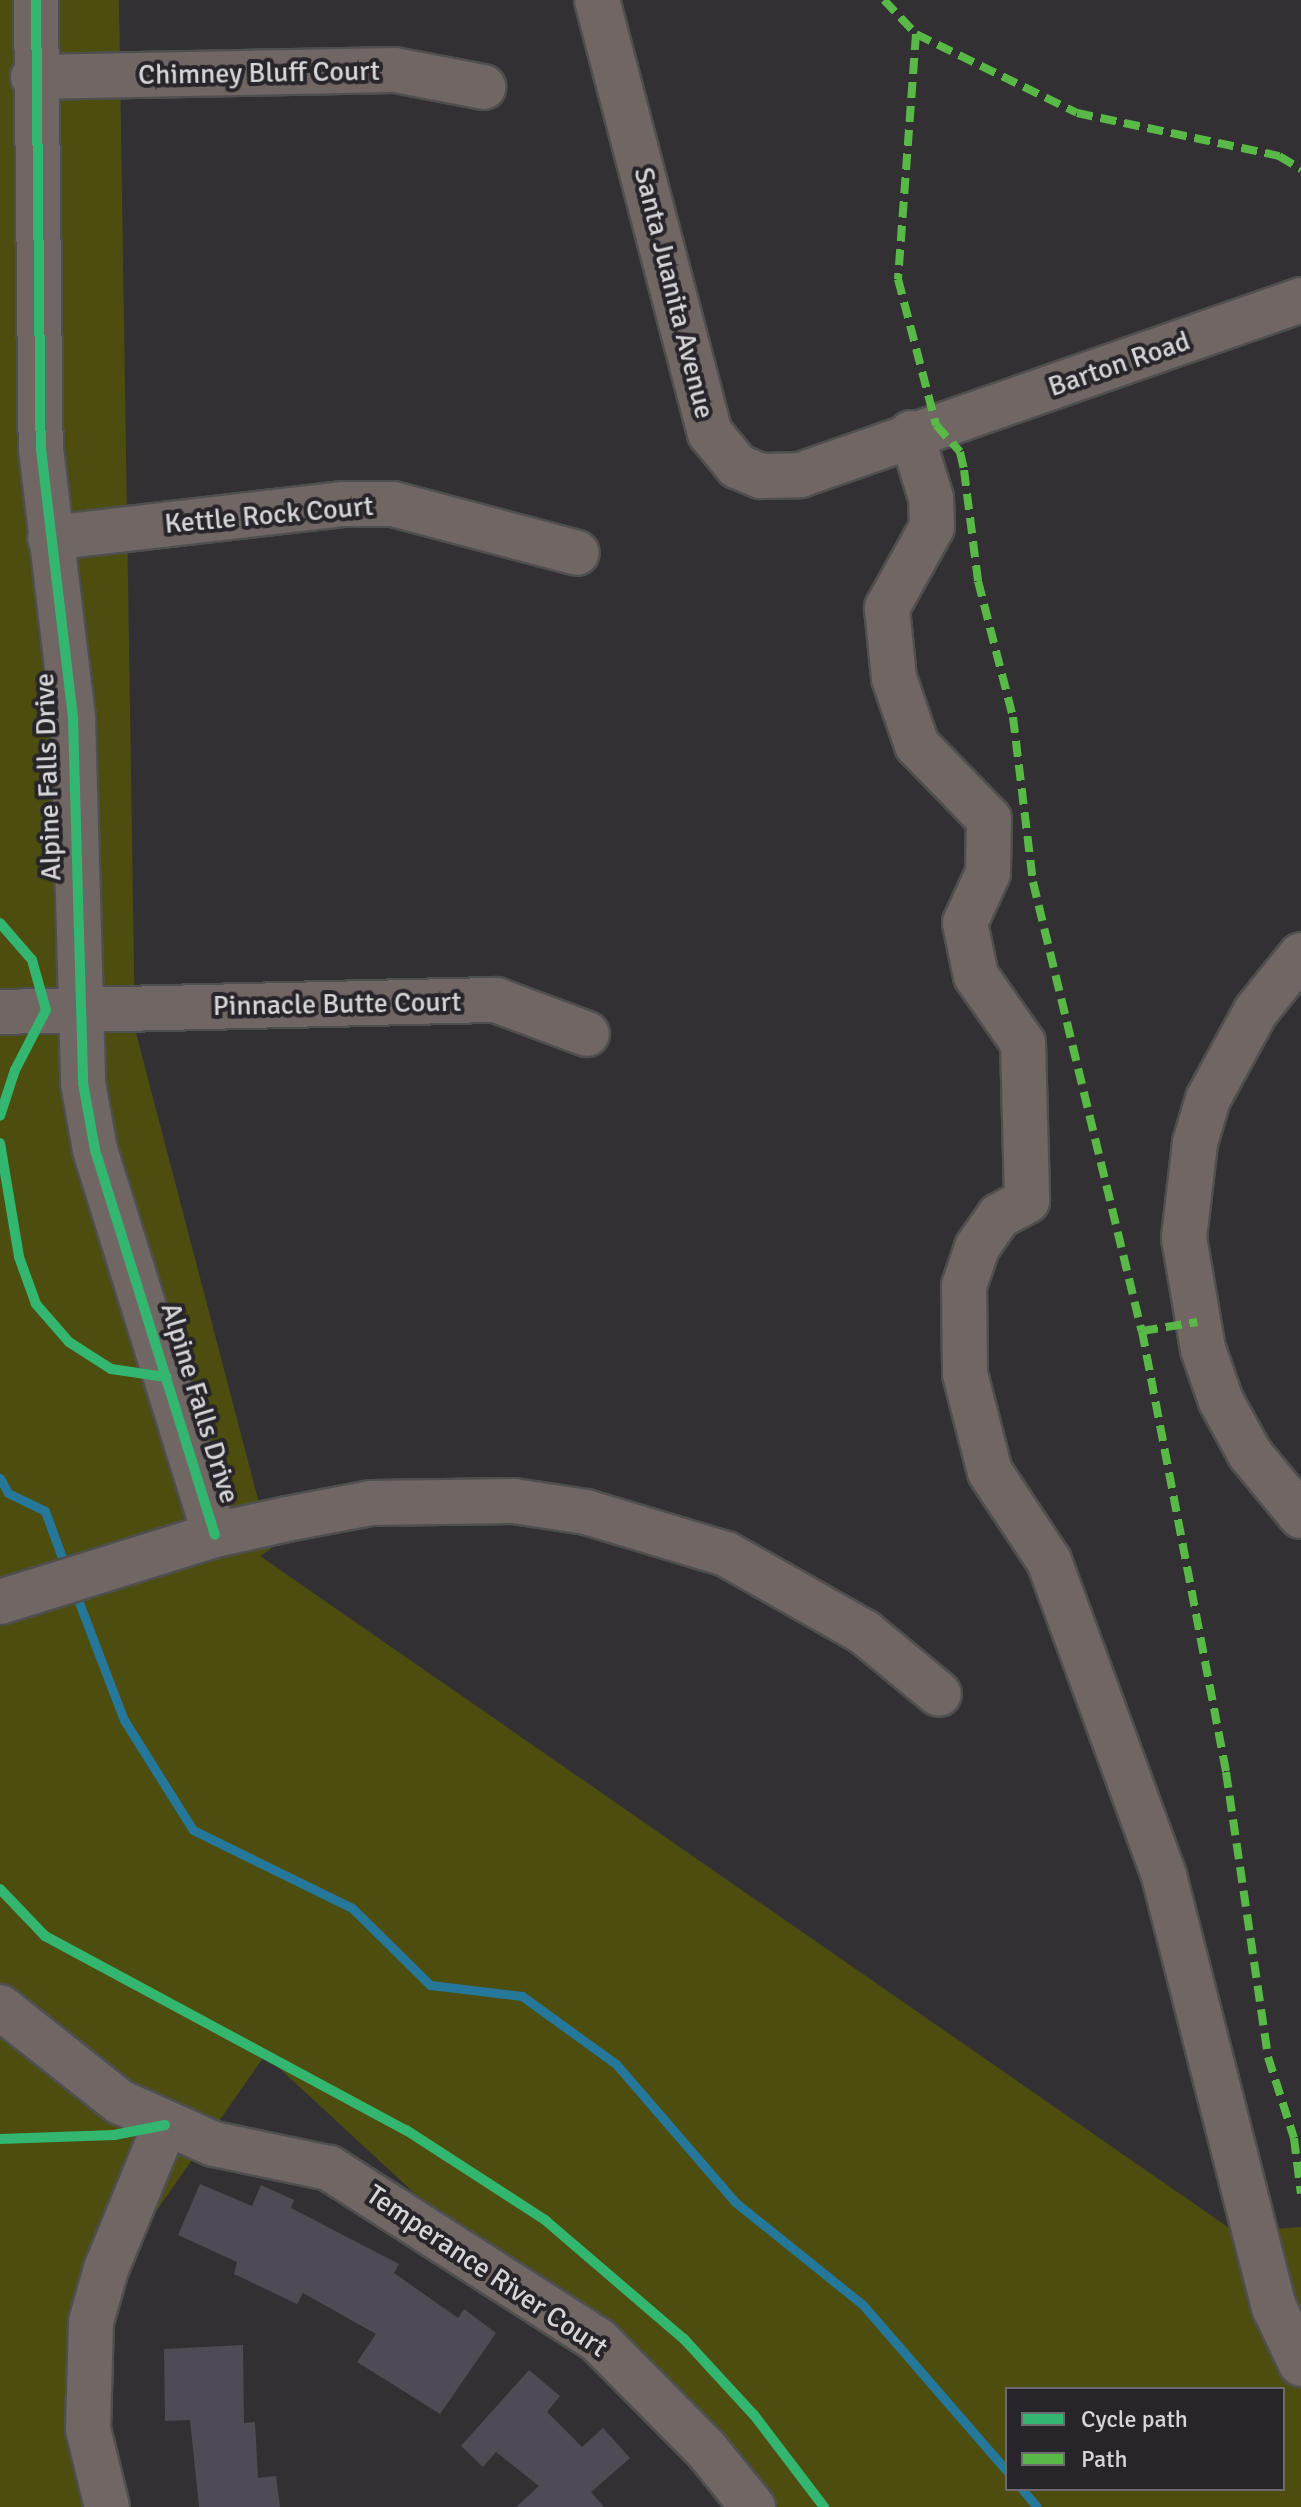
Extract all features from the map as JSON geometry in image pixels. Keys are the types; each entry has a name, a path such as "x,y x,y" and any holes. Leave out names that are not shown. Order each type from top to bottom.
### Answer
{"street":[{"name":"Alpine Falls Drive","path":"36,0 33,77 41,449 73,718 80,1010 95,1150 215,1535"},
{"name":"Santa Juanita Avenue","path":"597,0 710,433 724,454 774,479 800,475 924,429"},
{"name":"Chimney Bluff Court","path":"33,77 395,70 483,87"},
{"name":"Barton Road","path":"924,429 1301,300"},
{"path":"924,429 932,527 887,608 894,678 917,745 989,819 988,873 965,923 976,976 1023,1043 1027,1201 999,1216 977,1248 964,1286 965,1374 990,1472 1049,1561 1159,1861 1274,2307 1301,2364"},
{"name":"Kettle Rock Court","path":"50,538 344,504 393,504 436,510 577,553"},
{"path":"1301,955 1256,1011 1208,1099 1195,1143 1184,1238 1203,1349 1221,1401 1250,1454 1301,1516"},
{"name":"Pinnacle Butte Court","path":"0,1012 496,1000 587,1034"},
{"path":"0,1602 124,1566 215,1535 371,1503 440,1499 586,1512 726,1554 803,1593 864,1632 939,1694"},
{"name":"Temperance River Court","path":"0,2007 98,2087 165,2125 214,2144 329,2168 380,2196 598,2340 706,2449 753,2507"},
{"path":"107,2507 88,2429 91,2322 106,2269 165,2125"}],"shaded area":[{"path":"0,0 119,0 135,1029 271,1549 260,1556 1235,2232 1301,2227 1301,2507 754,2507 265,2055 88,2309 92,2507 0,2507"}],"building":[{"path":"200,2184 252,2206 261,2185 294,2200 291,2208 399,2264 394,2273 458,2318 464,2309 496,2333 440,2414 357,2362 376,2334 303,2293 297,2304 234,2274 237,2262 178,2235"},
{"path":"243,2345 244,2423 255,2422 258,2478 276,2476 280,2507 199,2507 190,2420 165,2421 164,2349"},
{"path":"529,2370 560,2396 547,2412 582,2447 603,2428 630,2458 591,2492 604,2507 516,2507 539,2486 496,2452 483,2467 461,2446"}],"waterway":[{"path":"0,1478 8,1493 45,1511 67,1571"},
{"path":"75,1592 124,1720 193,1830 352,1908 430,1985 522,1996 616,2064 735,2202 863,2305 1005,2469"},
{"path":"1024,2491 1037,2507"}],"marked path":[{"path":"884,0 916,34 1077,113 1279,156 1301,169"},
{"path":"916,34 898,279 936,425 960,452 964,470 978,581 1013,717 1033,882 1142,1331 1226,1772 1268,2057 1294,2138 1301,2194"},
{"path":"1142,1331 1197,1322"}],"cycle path":[{"path":"36,0 41,449 73,718 83,1083 95,1150 215,1535"},
{"path":"0,923 32,960 46,1010 15,1070 0,1116"},
{"path":"0,1143 19,1257 36,1304 69,1342 111,1369 166,1377"},
{"path":"0,1889 45,1936 406,2130 545,2220 684,2339 754,2415 824,2507"},
{"path":"0,2139 114,2135 165,2125"}]}
